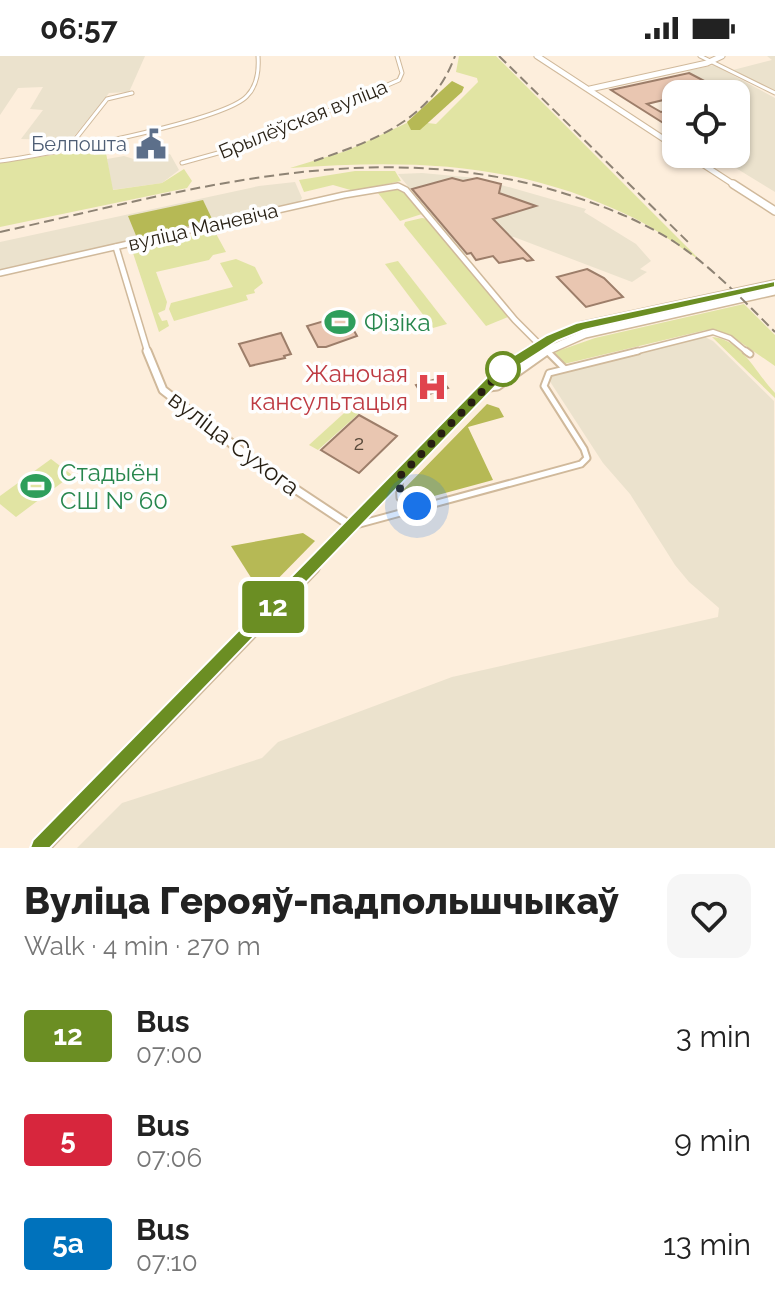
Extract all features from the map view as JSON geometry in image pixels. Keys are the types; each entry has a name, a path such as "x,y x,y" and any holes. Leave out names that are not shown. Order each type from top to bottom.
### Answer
{"main road":[{"path":"537,56 662,138"},
{"path":"590,89 711,62 722,56"},
{"path":"709,168 775,211"},
{"path":"42,848 489,386 497,385 543,348 615,325 773,288"}],"street":[{"path":"0,161 66,151 141,134 239,102 251,92 259,66 258,56"},
{"name":"Брылёўская вуліца","path":"182,163 254,143 399,80 402,73 397,56"},
{"path":"700,56 775,93"},
{"path":"66,151 107,99 132,93"},
{"name":"вуліца Маневіча","path":"0,273 398,186 406,190 515,320 543,348"},
{"name":"вуліца Сухога","path":"116,247 145,345 163,390 259,465 351,526"},
{"path":"351,526 567,468 586,460 584,449 544,386 549,373 713,332 730,338 750,354"},
{"path":"543,348 565,369"},
{"path":"400,476 400,498 407,504 417,506"}],"shaded area":[{"path":"0,56 145,56 129,92 109,93 71,140 21,139 43,110 30,109 43,87 18,88 0,115"},
{"path":"767,56 775,56 775,92 733,70 772,60"},
{"path":"714,65 742,80 703,80 687,71"},
{"path":"452,81 464,87 462,92 420,130 411,130 407,122"},
{"path":"750,84 775,98 775,192 736,168 750,168"},
{"path":"170,154 179,170 162,183 112,190 107,159 124,156 140,161"},
{"path":"398,174 477,178 586,209 584,212 636,244 651,261 640,269 647,272 632,282 514,237 511,237 509,245 464,255"},
{"path":"295,182 302,198 299,203 0,270 0,242 259,186"},
{"path":"203,200 213,221 137,238 128,216"},
{"path":"705,337 713,341 774,401 775,848 77,848 122,803 262,758 278,742 452,677 718,617 719,608 675,565 630,494 603,463 549,380 552,374"},
{"path":"487,404 499,408 504,417 468,427 493,480 412,502 404,499 400,493"},
{"path":"303,533 315,541 262,595 231,546"}],"green space":[{"path":"459,56 496,56 701,261 634,218 591,199 508,175 423,165 290,168 346,151 411,121 436,124 478,82 477,78 456,72"},
{"path":"91,149 94,155 106,153 113,190 162,183 184,169 192,181 187,188 0,227 0,163"},
{"path":"355,171 395,171 401,181 354,191 333,185 304,192 299,180"},
{"path":"397,188 403,190 422,214 400,221 378,193"},
{"path":"428,219 508,317 486,326 404,225 405,222"},
{"path":"214,230 226,252 213,255 209,260 156,272 167,302 165,310 158,313 169,326 159,332 132,250"},
{"path":"236,259 255,267 263,283 254,290 255,293 246,295 248,300 174,321 169,309 171,303 233,287 220,263"},
{"path":"398,261 447,324 433,328 385,264"},
{"path":"744,304 775,335 775,366 730,335 706,330 564,364 555,352 595,338"},
{"path":"712,337 723,339 740,351 775,393 775,398"},
{"path":"364,395 374,400 318,450 309,445"},
{"name":"Стадыён СШ № 60","path":"51,459 72,475 16,517 0,504 0,496"}],"building":[{"path":"689,73 702,80 662,80 662,100 647,104 662,112 662,122 611,90"},
{"path":"452,178 463,181 477,178 501,184 499,193 536,206 493,219 533,260 523,258 499,263 493,256 476,260 471,253 467,254 412,189"},
{"path":"587,269 604,278 623,297 586,307 557,277"},
{"path":"345,315 357,336 318,347 307,326"},
{"path":"281,333 291,354 250,366 239,344"},
{"name":"Жаночая кансультацыя","path":"440,378 448,388 423,396 416,385"},
{"path":"359,415 397,436 359,473 321,450"}],"railway":[{"path":"314,161 379,136 416,112 445,78 455,56"},
{"path":"499,56 690,244"},
{"path":"0,232 212,185 282,174 352,168 423,168 494,176 566,194 622,215 663,235 715,274 775,332"}],"bus line":[{"name":"12","path":"41,848 489,386 490,380 505,368 528,351 581,326 775,284"}],"place":[{"name":"Белпошта","path":"151,144"},
{"name":"Фізіка","path":"340,322"},
{"name":"Жаночая кансультацыя","path":"432,387"},
{"name":"Стадыён СШ № 60","path":"36,486"}],"route":[{"path":"417,506 407,504 400,498 400,476 503,369"}]}
